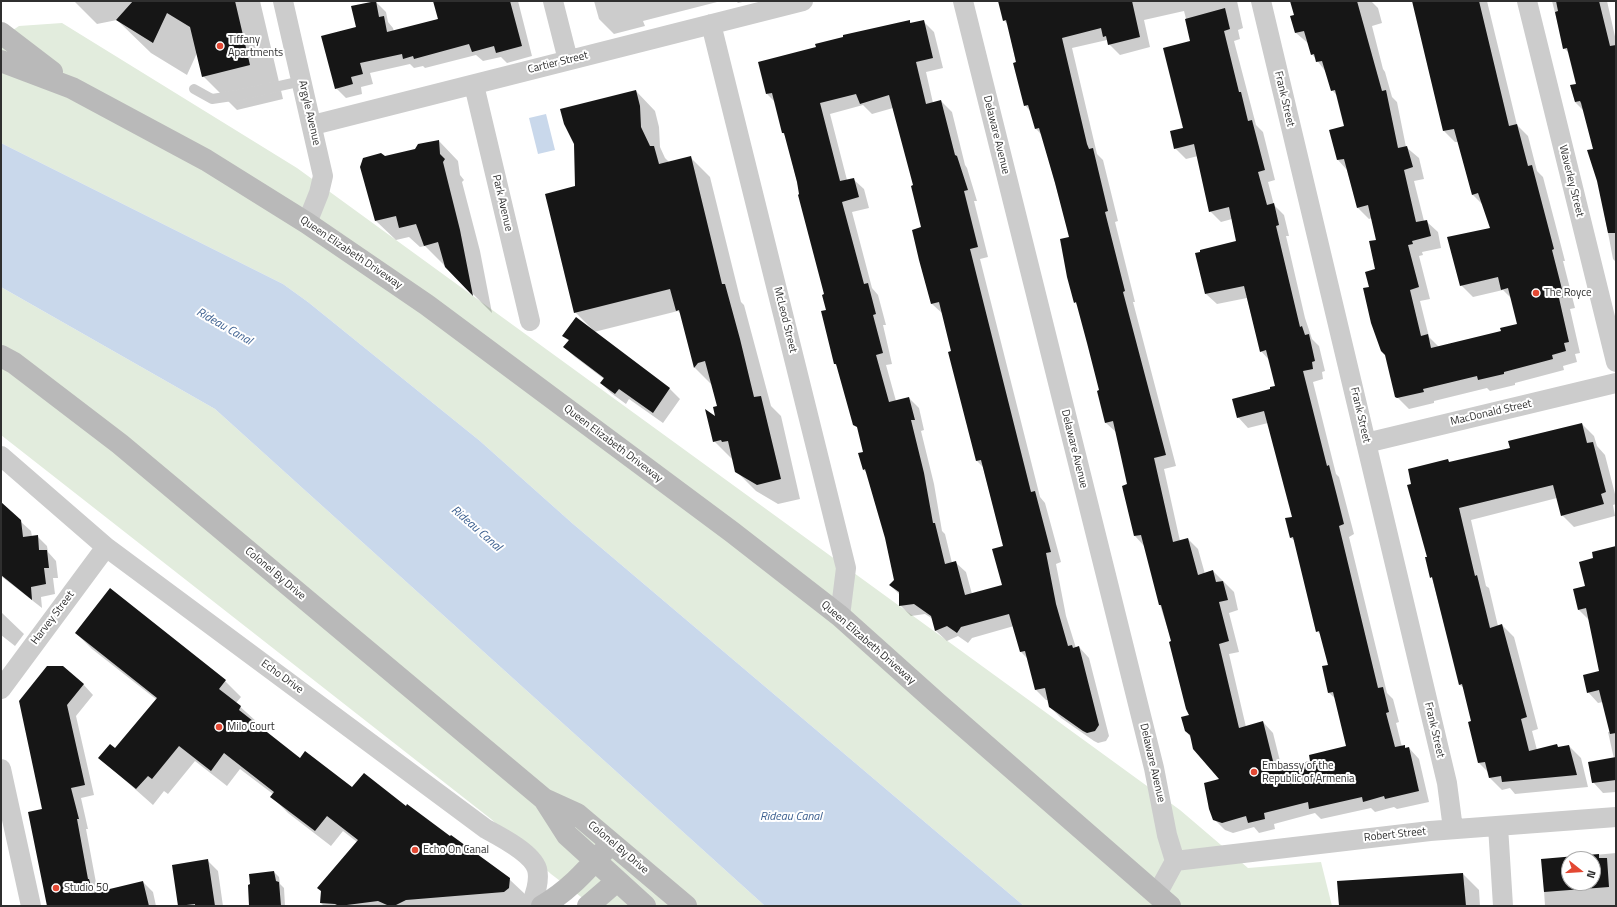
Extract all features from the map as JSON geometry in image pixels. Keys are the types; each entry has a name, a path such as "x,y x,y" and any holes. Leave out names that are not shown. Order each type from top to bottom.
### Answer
{"street":[{"name":"Argyle Avenue","path":"283,1 324,176 307,223"},
{"path":"554,1 568,60"},
{"name":"Cartier Street","path":"313,125 803,1"},
{"name":"Delaware Avenue","path":"962,1 1152,760 1167,835 1175,861"},
{"name":"Frank Street","path":"1261,1 1447,783 1453,829"},
{"name":"Waverley Street","path":"1527,1 1616,362"},
{"name":"McLeod Street","path":"712,24 846,568 840,616"},
{"path":"1,33 72,88"},
{"name":"Queen Elizabeth Driveway","path":"1,61 72,88 206,160 307,223 427,305 732,532 840,616 936,702 1164,900"},
{"name":"Park Avenue","path":"474,85 530,320"},
{"name":"Colonel By Drive","path":"1,356 14,363 120,444 544,799 577,814 686,906"},
{"name":"MacDonald Street","path":"1366,443 1616,383"},
{"name":"Echo Drive","path":"1,456 106,547 486,829 519,850 532,862 537,870 536,888 530,906"},
{"name":"Harvey Street","path":"1,689 106,547"},
{"path":"1,769 31,906"},
{"name":"Colonel By Drive","path":"544,799 567,835 645,906"},
{"name":"Robert Street","path":"1175,861 1453,829 1616,817"},
{"path":"1498,826 1503,906"},
{"path":"542,906 556,898 573,884 612,842"},
{"path":"1164,900 1175,861"},
{"path":"588,906 617,881"}],"lane":[{"path":"194,89 212,99 239,95 302,81"}],"green space":[{"path":"62,23 297,168 1180,810 1248,868 1321,862 1332,906 1024,906 572,523 480,441 308,302 283,284 1,143 1,38 19,26"},
{"path":"1,287 215,409 765,906 593,906 551,874 491,819 1,435"}],"water":[{"path":"546,114 555,150 538,154 529,118"},
{"name":"Rideau Canal","path":"1,143 283,284 308,302 480,441 572,523 1024,906 765,906 215,409 1,287"}],"building":[{"name":"Tiffany Apartments","path":"133,1 235,1 250,65 202,77 190,27 167,13 153,43 116,20"},
{"path":"376,1 379,17 384,16 387,32 438,19 433,1 510,1 522,46 496,53 494,46 472,52 469,44 414,59 413,56 403,59 402,54 360,63 363,74 351,77 353,84 335,89 321,36 356,27 351,6"},
{"path":"998,1 1132,1 1140,37 1108,45 1106,36 1103,37 1101,28 1062,38 1087,144 1089,149 1093,148 1108,211 1105,212 1125,291 1123,292 1166,455 1154,458 1173,542 1188,538 1198,575 1213,570 1216,582 1223,581 1228,600 1219,602 1229,641 1219,644 1239,728 1263,721 1275,769 1310,761 1309,755 1346,746 1333,692 1328,693 1322,666 1328,665 1319,631 1316,632 1293,537 1290,538 1285,518 1292,517 1264,411 1237,418 1232,399 1270,389 1270,387 1275,386 1266,350 1260,352 1244,286 1205,294 1195,253 1200,252 1200,250 1236,241 1229,207 1209,212 1194,144 1174,149 1170,131 1183,128 1163,48 1190,41 1185,19 1225,8 1230,29 1224,31 1239,92 1241,92 1248,121 1252,120 1265,170 1258,172 1267,205 1274,203 1279,225 1276,226 1300,327 1302,326 1305,335 1309,334 1315,361 1312,362 1313,369 1303,371 1327,466 1329,465 1344,524 1339,526 1378,688 1383,687 1389,712 1386,713 1395,747 1405,745 1405,748 1409,747 1419,791 1385,799 1384,796 1363,802 1362,797 1309,809 1308,802 1264,813 1265,819 1248,823 1246,816 1222,823 1213,820 1209,809 1204,783 1219,779 1193,749 1190,735 1185,731 1181,717 1189,715 1186,709 1169,642 1171,641 1161,605 1159,605 1141,535 1134,536 1122,486 1127,484 1113,421 1105,423 1097,391 1099,390 1087,343 1076,302 1074,303 1067,277 1060,239 1069,237 1039,128 1035,129 1028,105 1024,106 1013,63 1016,62 1006,20 1003,21"},
{"path":"1290,1 1357,1 1382,91 1386,90 1398,148 1407,146 1413,167 1404,170 1416,222 1427,220 1431,236 1412,241 1413,244 1408,245 1419,287 1410,290 1421,336 1428,334 1431,348 1501,331 1500,328 1517,324 1508,288 1501,290 1498,277 1460,286 1447,237 1490,228 1478,193 1472,195 1454,129 1443,131 1412,1 1479,1 1509,126 1517,124 1528,166 1532,165 1554,249 1552,250 1564,297 1559,298 1569,342 1564,343 1566,351 1552,355 1553,359 1504,372 1504,374 1478,380 1477,376 1423,389 1424,392 1397,398 1395,397 1385,355 1381,351 1371,323 1363,288 1369,287 1365,272 1375,269 1369,241 1376,240 1368,205 1357,208 1344,159 1337,160 1329,130 1344,126 1335,90 1331,91 1322,61 1316,62 1314,54 1311,55 1304,31 1295,33 1290,16 1294,15"},
{"path":"1556,1 1599,1 1610,46 1616,45 1616,233 1608,233 1597,181 1587,150 1593,149 1581,103 1580,101 1575,102 1570,85 1576,84 1567,48 1563,49 1555,12 1558,11"},
{"path":"910,20 910,23 924,20 933,58 916,62 926,104 941,100 955,155 957,156 968,190 964,191 978,247 970,249 1031,492 1035,491 1051,552 1046,553 1056,604 1068,646 1072,645 1073,648 1079,646 1099,725 1095,731 1087,733 1083,731 1049,707 1045,688 1035,690 1025,651 1020,652 1009,614 961,627 957,633 947,626 935,631 931,616 914,604 899,606 899,592 889,585 894,580 885,538 865,469 863,470 858,453 863,452 857,427 853,425 836,364 834,364 821,311 826,310 822,295 824,294 798,195 797,182 772,93 766,94 758,62 816,47 815,44 843,37 843,35","holes":["856,94 860,104 889,95 913,185 911,186 921,227 912,230 919,260 931,304 939,302 951,351 948,352 976,461 981,460 1003,546 992,549 1002,585 965,595 956,561 945,564 935,523 933,523 924,473 911,420 915,420 909,397 889,402 876,355 883,353 873,315 876,314 868,283 864,284 842,202 859,197 854,178 840,181 820,103"]},
{"path":"636,90 640,106 641,127 650,146 654,146 659,164 691,156 722,284 725,284 754,397 761,396 781,479 757,485 735,472 728,441 722,442 721,440 713,442 705,409 715,416 713,407 717,406 705,361 698,363 694,368 679,310 676,311 670,289 574,313 545,194 575,186 574,144 564,124 560,109"},
{"path":"439,140 440,154 445,159 443,162 460,230 473,296 445,267 438,242 424,246 416,224 399,228 396,216 375,221 360,167 363,158 381,153 385,156 415,149 418,144"},
{"path":"576,317 670,388 653,413 619,389 615,394 600,383 604,378 563,347 569,340 562,336"},
{"path":"1582,423 1587,443 1593,442 1606,492 1601,494 1604,504 1561,516 1553,485 1459,508 1475,576 1477,575 1490,628 1502,624 1527,717 1521,719 1529,751 1557,744 1558,747 1569,745 1577,775 1502,782 1501,776 1489,778 1485,762 1478,763 1468,722 1471,721 1462,684 1459,685 1432,577 1430,578 1425,557 1427,557 1407,485 1411,484 1408,469 1448,459 1449,462 1510,448 1508,441"},
{"path":"1,502 21,520 23,537 38,535 39,550 47,550 49,568 44,568 46,584 31,587 32,600 1,575"},
{"path":"1616,546 1616,733 1610,734 1599,690 1587,693 1583,675 1599,671 1586,608 1578,610 1573,589 1585,586 1579,562 1593,558 1592,552"},
{"path":"110,588 226,680 219,689 241,706 239,710 300,758 305,751 352,787 364,773 406,806 407,804 510,878 509,888 504,892 406,900 396,905 387,905 378,901 339,906 335,904 320,903 321,891 317,888 358,840 327,816 315,831 270,797 274,792 224,753 211,771 179,746 152,779 148,776 136,789 98,758 110,744 115,748 157,698 75,633"},
{"path":"47,666 63,666 84,684 67,705 85,785 71,788 79,819 77,819 88,879 93,893 143,881 149,906 47,906 28,812 42,809 19,701"},
{"path":"1616,757 1616,780 1592,783 1588,762"},
{"path":"1561,857 1561,891 1544,892 1541,859"},
{"path":"1601,858 1607,858 1609,887 1601,888"},
{"path":"208,859 215,906 195,906 195,904 178,906 172,865"},
{"path":"274,871 276,881 279,882 281,906 249,906 249,874"},
{"path":"1463,873 1466,906 1339,906 1337,881"}],"place":[{"name":"Tiffany Apartments","path":"220,46"},
{"name":"The Royce","path":"1536,293"},
{"name":"Milo Court","path":"219,727"},
{"name":"Embassy of the Republic of Armenia","path":"1254,772"},
{"name":"Echo On Canal","path":"415,850"},
{"name":"Studio 50","path":"56,888"}]}
